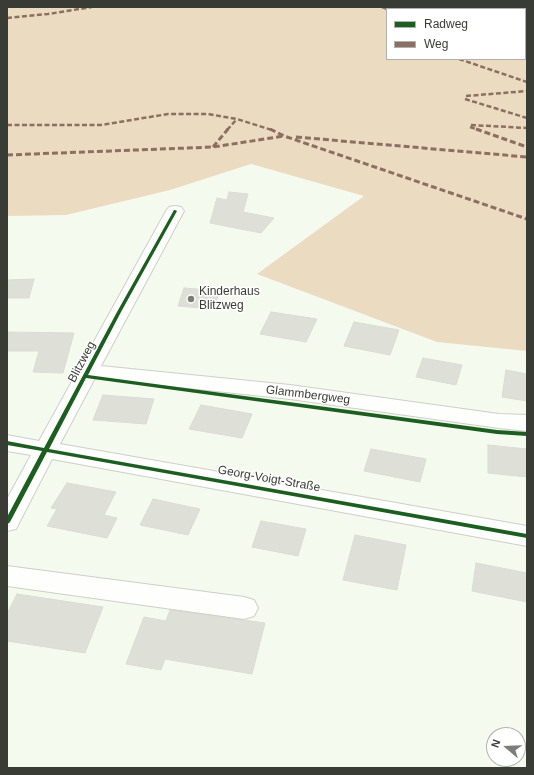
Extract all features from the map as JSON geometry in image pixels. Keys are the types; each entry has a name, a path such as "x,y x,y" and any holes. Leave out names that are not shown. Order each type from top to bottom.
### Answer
{"street":[{"name":"Blitzweg","path":"7,522 175,211"},
{"name":"Glammbergweg","path":"89,371 290,392 491,420 527,423"},
{"name":"Georg-Voigt-Straße","path":"7,442 527,536"},
{"path":"7,576 244,608"}],"shaded area":[{"path":"7,7 527,8 527,351 437,342 257,274 364,196 251,164 170,190 66,215 7,216"}],"building":[{"path":"229,192 248,194 243,212 274,218 261,233 210,223 217,198 227,200"},
{"path":"34,279 29,298 7,298 7,280"},
{"path":"184,288 220,291 213,309 178,306"},
{"path":"271,312 317,319 306,342 260,334"},
{"path":"354,322 399,330 390,355 344,346"},
{"path":"7,332 74,333 63,373 33,372 39,351 7,351"},
{"path":"423,358 462,365 456,385 416,377"},
{"path":"506,370 527,374 527,401 502,397"},
{"path":"103,395 154,399 146,424 93,420"},
{"path":"201,405 252,414 242,438 189,429"},
{"path":"488,445 527,449 527,477 488,473"},
{"path":"371,449 426,459 420,482 364,471"},
{"path":"67,483 116,492 104,515 117,518 107,538 47,526 57,509 51,508"},
{"path":"153,499 200,509 188,535 140,525"},
{"path":"261,521 306,529 298,556 252,547"},
{"path":"355,535 406,545 397,590 343,580"},
{"path":"476,563 527,573 527,602 472,591"},
{"path":"17,594 103,607 85,653 7,641 7,614"},
{"path":"170,610 265,623 252,674 165,659 161,670 126,664 144,617 166,621"}],"marked path":[{"path":"7,18 48,14 92,7"},
{"path":"382,7 386,9"},
{"path":"462,60 527,82"},
{"path":"466,96 527,91"},
{"path":"465,99 527,118"},
{"path":"7,125 101,125 168,114 208,114 237,119 265,127 284,136 527,219"},
{"path":"213,147 237,119"},
{"path":"471,125 527,128"},
{"path":"470,127 527,147"},
{"path":"7,155 213,147 284,136"},
{"path":"296,137 527,157"}],"cycle path":[{"path":"7,522 119,312 175,211"},
{"path":"86,376 497,432 527,434"},
{"path":"7,443 527,536"}],"place":[{"name":"Kinderhaus Blitzweg","path":"191,299"}]}
